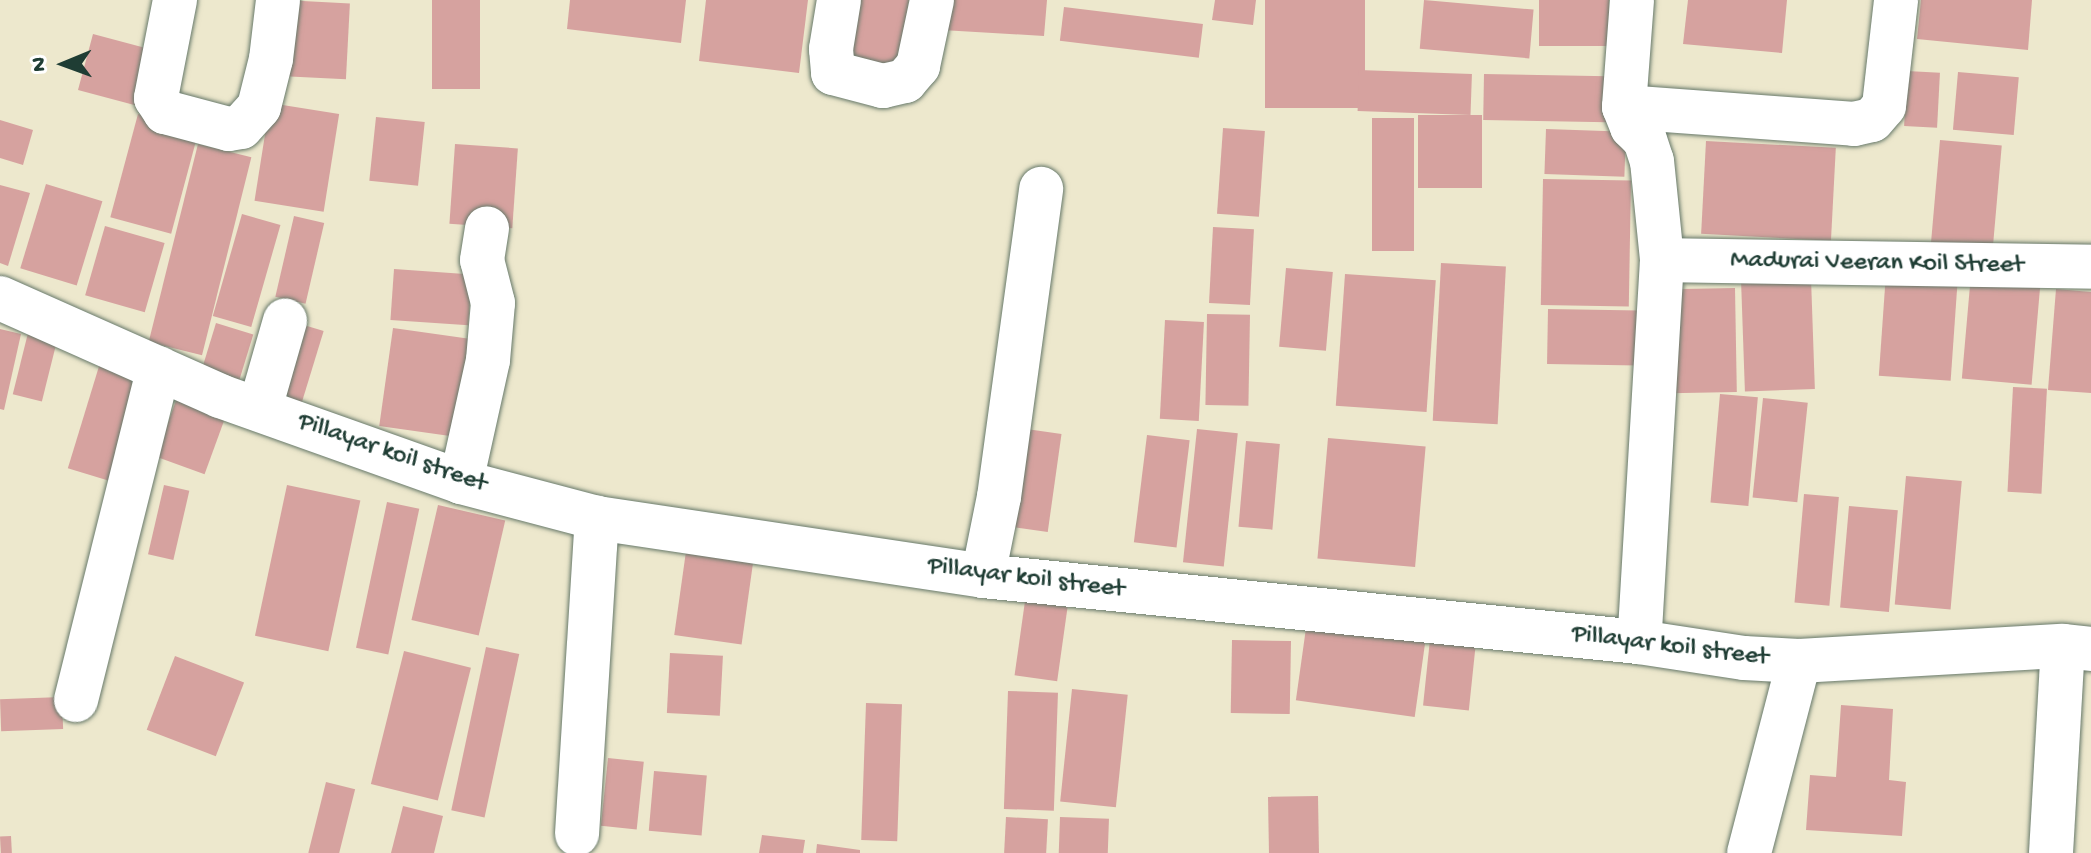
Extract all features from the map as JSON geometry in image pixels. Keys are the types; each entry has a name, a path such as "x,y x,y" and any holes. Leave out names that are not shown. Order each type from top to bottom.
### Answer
{"street":[{"path":"175,0 156,98 165,112 229,129 241,127 259,107 271,59 278,0"},
{"path":"839,0 831,49 833,73 852,81 883,86 905,81 918,66 930,17"},
{"path":"1632,0 1624,107 1632,127 1645,140 1652,161 1662,260 1639,642"},
{"path":"1624,107 1854,124 1872,120 1884,106 1896,0"},
{"path":"983,576 999,497 1041,189"},
{"path":"461,482 488,360 493,303 482,260 487,228"},
{"name":"Madurai Veeran Koil Street","path":"1662,260 2091,267"},
{"name":"Pillayar koil street","path":"0,298 220,396 461,482 597,518 983,576 1639,642 1744,658 1799,661 2077,648"},
{"path":"260,408 285,321"},
{"path":"76,700 159,368"},
{"path":"577,834 597,518"},
{"path":"2051,853 2077,648"},
{"path":"1749,853 1799,661"}],"building":[{"path":"284,0 350,3 346,79 280,76"},
{"path":"432,0 480,0 480,89 432,89"},
{"path":"570,0 686,0 681,43 567,29"},
{"path":"706,0 808,0 799,73 699,61"},
{"path":"846,0 909,0 898,70 837,61"},
{"path":"944,0 1047,0 1044,36 942,30"},
{"path":"1215,0 1256,0 1253,25 1212,20"},
{"path":"1265,0 1365,0 1365,108 1265,108"},
{"path":"1424,0 1534,10 1529,58 1420,49"},
{"path":"1539,0 1609,0 1609,46 1539,46"},
{"path":"1688,0 1787,0 1782,53 1683,44"},
{"path":"1921,0 2032,0 2028,50 1917,39"},
{"path":"1064,7 1203,24 1199,58 1060,41"},
{"path":"93,34 158,51 143,107 78,90"},
{"path":"1359,70 1472,74 1471,115 1358,111"},
{"path":"1907,71 1940,73 1937,128 1904,126"},
{"path":"1958,72 2019,77 2014,135 1953,130"},
{"path":"1484,74 1608,76 1607,122 1483,120"},
{"path":"270,103 339,114 324,212 255,201"},
{"path":"138,114 199,130 171,234 110,217"},
{"path":"1418,115 1482,115 1482,188 1418,188"},
{"path":"376,117 425,122 418,186 369,181"},
{"path":"1372,118 1414,118 1414,251 1372,251"},
{"path":"0,120 33,130 23,165 0,158"},
{"path":"1223,128 1265,131 1259,217 1217,214"},
{"path":"1546,129 1626,132 1624,177 1544,174"},
{"path":"1940,140 2002,145 1993,248 1931,243"},
{"path":"1706,141 1836,148 1831,241 1701,234"},
{"path":"198,144 251,157 202,355 149,342"},
{"path":"455,144 518,148 512,228 449,224"},
{"path":"1543,179 1631,181 1629,307 1541,305"},
{"path":"46,184 102,201 77,285 20,268"},
{"path":"0,185 30,193 8,266 0,263"},
{"path":"242,214 280,225 251,327 213,316"},
{"path":"294,216 324,223 306,304 275,297"},
{"path":"105,226 165,243 145,312 85,295"},
{"path":"1213,227 1254,229 1250,305 1209,303"},
{"path":"1441,263 1506,266 1498,424 1433,421"},
{"path":"1286,268 1333,272 1326,351 1279,347"},
{"path":"394,269 472,274 468,325 390,320"},
{"path":"1886,273 1958,278 1951,381 1879,376"},
{"path":"1345,274 1436,280 1427,412 1336,406"},
{"path":"1971,274 2041,280 2032,385 1962,379"},
{"path":"1811,278 1815,389 1745,391 1741,280"},
{"path":"1735,288 1737,392 1670,393 1668,289"},
{"path":"2056,289 2091,292 2091,393 2048,390"},
{"path":"1548,309 1639,311 1638,366 1547,364"},
{"path":"1207,314 1250,315 1248,406 1205,405"},
{"path":"1165,320 1204,322 1199,421 1160,419"},
{"path":"294,322 324,331 300,408 271,399"},
{"path":"216,323 253,334 238,385 201,374"},
{"path":"393,328 476,340 462,438 379,426"},
{"path":"0,329 21,334 4,410 0,409"},
{"path":"28,333 57,340 42,401 13,394"},
{"path":"100,363 147,377 115,483 68,468"},
{"path":"181,387 230,405 205,474 156,457"},
{"path":"2013,387 2047,389 2041,494 2008,492"},
{"path":"1720,394 1758,397 1748,506 1711,503"},
{"path":"1763,398 1808,403 1797,502 1753,497"},
{"path":"1012,427 1062,434 1048,532 998,525"},
{"path":"1197,429 1238,433 1224,567 1183,562"},
{"path":"1147,435 1190,440 1177,547 1134,542"},
{"path":"1328,438 1426,447 1415,567 1317,559"},
{"path":"1246,441 1280,444 1272,530 1239,527"},
{"path":"1906,476 1962,481 1951,609 1895,605"},
{"path":"164,485 189,491 173,560 148,554"},
{"path":"287,485 360,501 328,651 255,636"},
{"path":"1804,494 1839,497 1829,606 1795,603"},
{"path":"387,502 419,509 388,655 356,648"},
{"path":"438,505 505,521 479,635 411,620"},
{"path":"1849,506 1898,510 1889,612 1840,608"},
{"path":"688,537 755,546 742,645 674,635"},
{"path":"1025,601 1068,607 1057,681 1015,675"},
{"path":"1307,621 1426,638 1415,717 1296,700"},
{"path":"1431,630 1477,635 1469,710 1423,706"},
{"path":"1232,640 1291,641 1290,714 1231,713"},
{"path":"486,647 519,654 485,817 451,810"},
{"path":"404,651 471,668 438,801 371,784"},
{"path":"670,653 723,656 720,716 667,713"},
{"path":"175,656 244,683 216,756 147,730"},
{"path":"1072,689 1128,695 1116,807 1060,801"},
{"path":"1008,691 1058,693 1054,811 1004,809"},
{"path":"62,697 63,729 1,731 0,699"},
{"path":"866,703 902,704 897,841 861,840"},
{"path":"1841,705 1893,709 1889,780 1906,782 1902,836 1806,830 1810,775 1836,777"},
{"path":"608,758 644,762 637,829 601,826"},
{"path":"654,771 707,776 702,835 649,831"},
{"path":"326,782 355,789 339,853 308,853"},
{"path":"1318,796 1319,853 1269,853 1268,797"},
{"path":"403,806 443,816 434,853 391,853"},
{"path":"1006,817 1048,819 1046,853 1004,853"},
{"path":"1060,817 1109,819 1108,853 1059,853"},
{"path":"762,835 805,840 803,853 759,853"},
{"path":"11,836 12,853 1,853 0,837"},
{"path":"817,844 860,850 860,853 816,853"}]}
